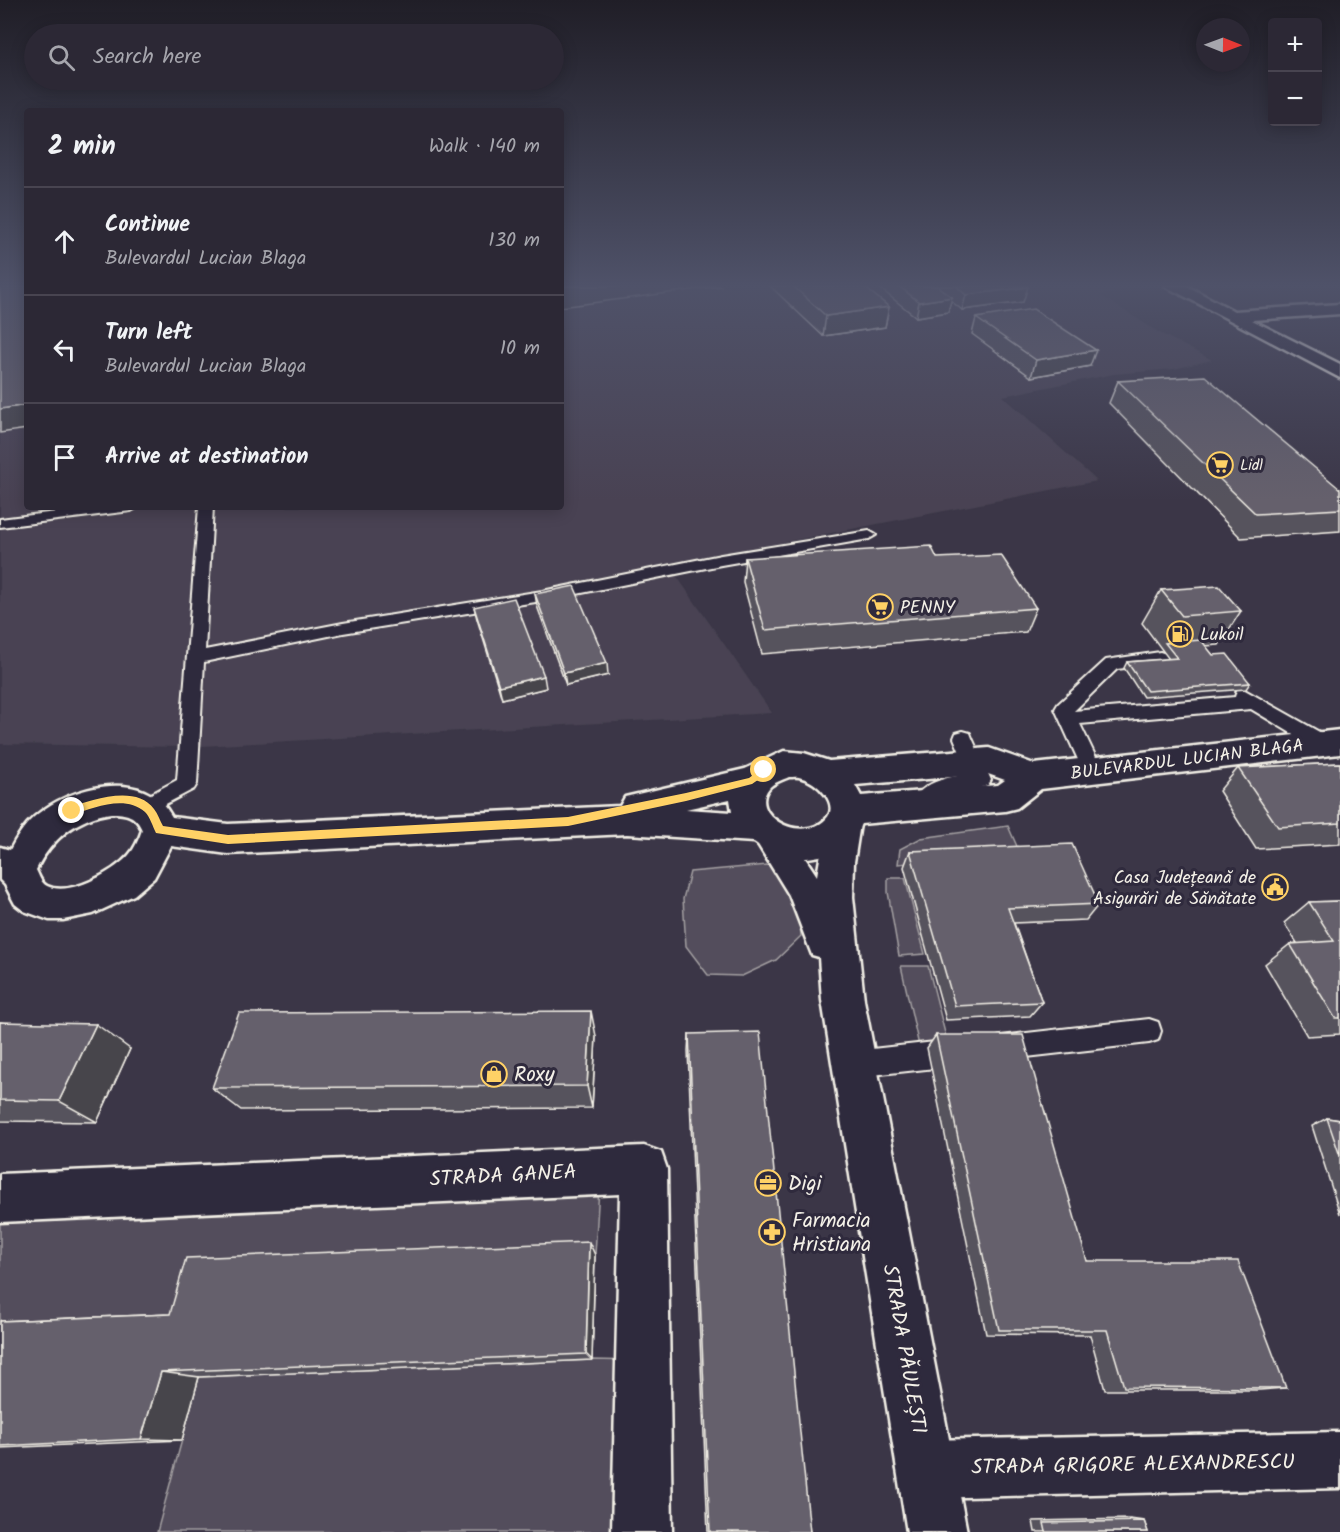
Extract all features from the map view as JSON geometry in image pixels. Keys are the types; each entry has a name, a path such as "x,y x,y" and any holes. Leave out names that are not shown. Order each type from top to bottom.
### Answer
{"main road":[{"path":"1312,357 1340,372"},
{"name":"BULEVARDUL LUCIAN BLAGA","path":"568,821 752,781 764,770 784,764 801,764 827,774 969,750 989,761 1033,777 1331,743"},
{"path":"827,774 839,785 846,799 845,818 919,806 1005,798 1033,777"},
{"path":"752,781 746,802 749,816 766,833"},
{"name":"BULEVARDUL LUCIAN BLAGA","path":"152,819 151,852 141,867 124,881 102,894 80,902 57,904 39,901 25,891 6,860 27,850 44,830 72,811 94,802 116,799 135,802 152,819 228,839"},
{"name":"BULEVARDUL LUCIAN BLAGA","path":"141,867 228,839 568,821 666,821 766,833 792,844 812,843 830,837 845,818"},
{"name":"STRADA PĂULEȘTI","path":"845,818 836,862 834,897 842,990 937,1532"},
{"name":"STRADA PĂULEȘTI","path":"766,833 793,865 814,907 842,990"},
{"name":"STRADA GANEA","path":"0,1198 644,1169 642,1532"},
{"name":"STRADA GRIGORE ALEXANDRESCU","path":"926,1469 1340,1460"}],"lane":[{"path":"0,523 106,510"},
{"path":"152,819 187,784 206,510"},
{"path":"195,658 343,628 542,596 721,560 869,535"},
{"path":"1092,770 1064,709 1112,664 1151,664"},
{"path":"1068,718 1233,695"},
{"path":"1156,696 1166,703 1190,696 1233,695 1331,743"},
{"path":"919,806 939,788 981,780 969,750"},
{"path":"855,1064 1149,1031"}],"shaded area":[{"path":"0,357 24,357 24,510 564,510 564,357 1207,357 1212,360 1174,369 1114,374 1003,396 1097,481 669,565 772,713 185,747 0,744"},
{"path":"1008,826 1020,853 898,864 900,849 921,838"},
{"path":"768,865 788,880 799,908 801,936 776,960 742,976 708,975 686,946 683,899 690,872"},
{"path":"888,878 905,878 925,954 899,956 888,892"},
{"path":"901,966 928,966 948,1045 919,1046"},
{"path":"600,1171 595,1255 206,1323 0,1332 0,1198"},
{"path":"592,1360 642,1361 642,1532 157,1532 199,1377"}],"building":[{"path":"0,357 24,357 24,405 0,409"},
{"path":"1032,357 1051,357 1036,360"},
{"path":"1205,376 1340,489 1340,509 1256,514 1118,381"},
{"name":"PENNY","path":"931,546 937,558 1001,555 1036,608 765,630 745,558"},
{"path":"574,586 607,663 564,673 535,594"},
{"path":"1219,586 1241,611 1182,616 1161,590"},
{"path":"514,598 544,676 499,686 474,607"},
{"path":"1201,640 1213,655 1227,654 1250,683 1147,691 1127,662 1177,658 1165,643"},
{"path":"1340,763 1340,823 1278,827 1238,768"},
{"path":"1072,844 1099,904 1008,908 1042,1002 955,1006 910,851"},
{"path":"1340,901 1340,1018 1335,1018 1290,944 1334,941 1309,902"},
{"path":"591,1011 587,1086 212,1088 239,1013"},
{"path":"0,1022 96,1024 59,1101 0,1100"},
{"path":"760,1032 810,1532 710,1532 689,1034"},
{"path":"936,1035 1023,1035 1087,1261 1238,1261 1286,1388 1124,1387 1107,1330 999,1330"},
{"path":"1327,1118 1340,1120 1340,1156"},
{"path":"589,1242 586,1354 161,1372 141,1439 0,1446 0,1321 170,1314 186,1258"},
{"path":"1144,1521 1148,1532 1046,1532 1044,1523"}],"place":[{"name":"Lidl","path":"1220,465"},
{"name":"PENNY","path":"880,607"},
{"name":"Lukoil","path":"1180,634"},
{"name":"Casa Județeană de Asigurări de Sănătate","path":"1275,887"},
{"name":"Roxy","path":"494,1074"},
{"name":"Digi","path":"768,1183"},
{"name":"Farmacia Hristiana","path":"772,1232"}],"route":[{"path":"72,811 94,802 116,799 135,802 149,810 160,830 228,839 568,821 752,781 764,770"}]}
